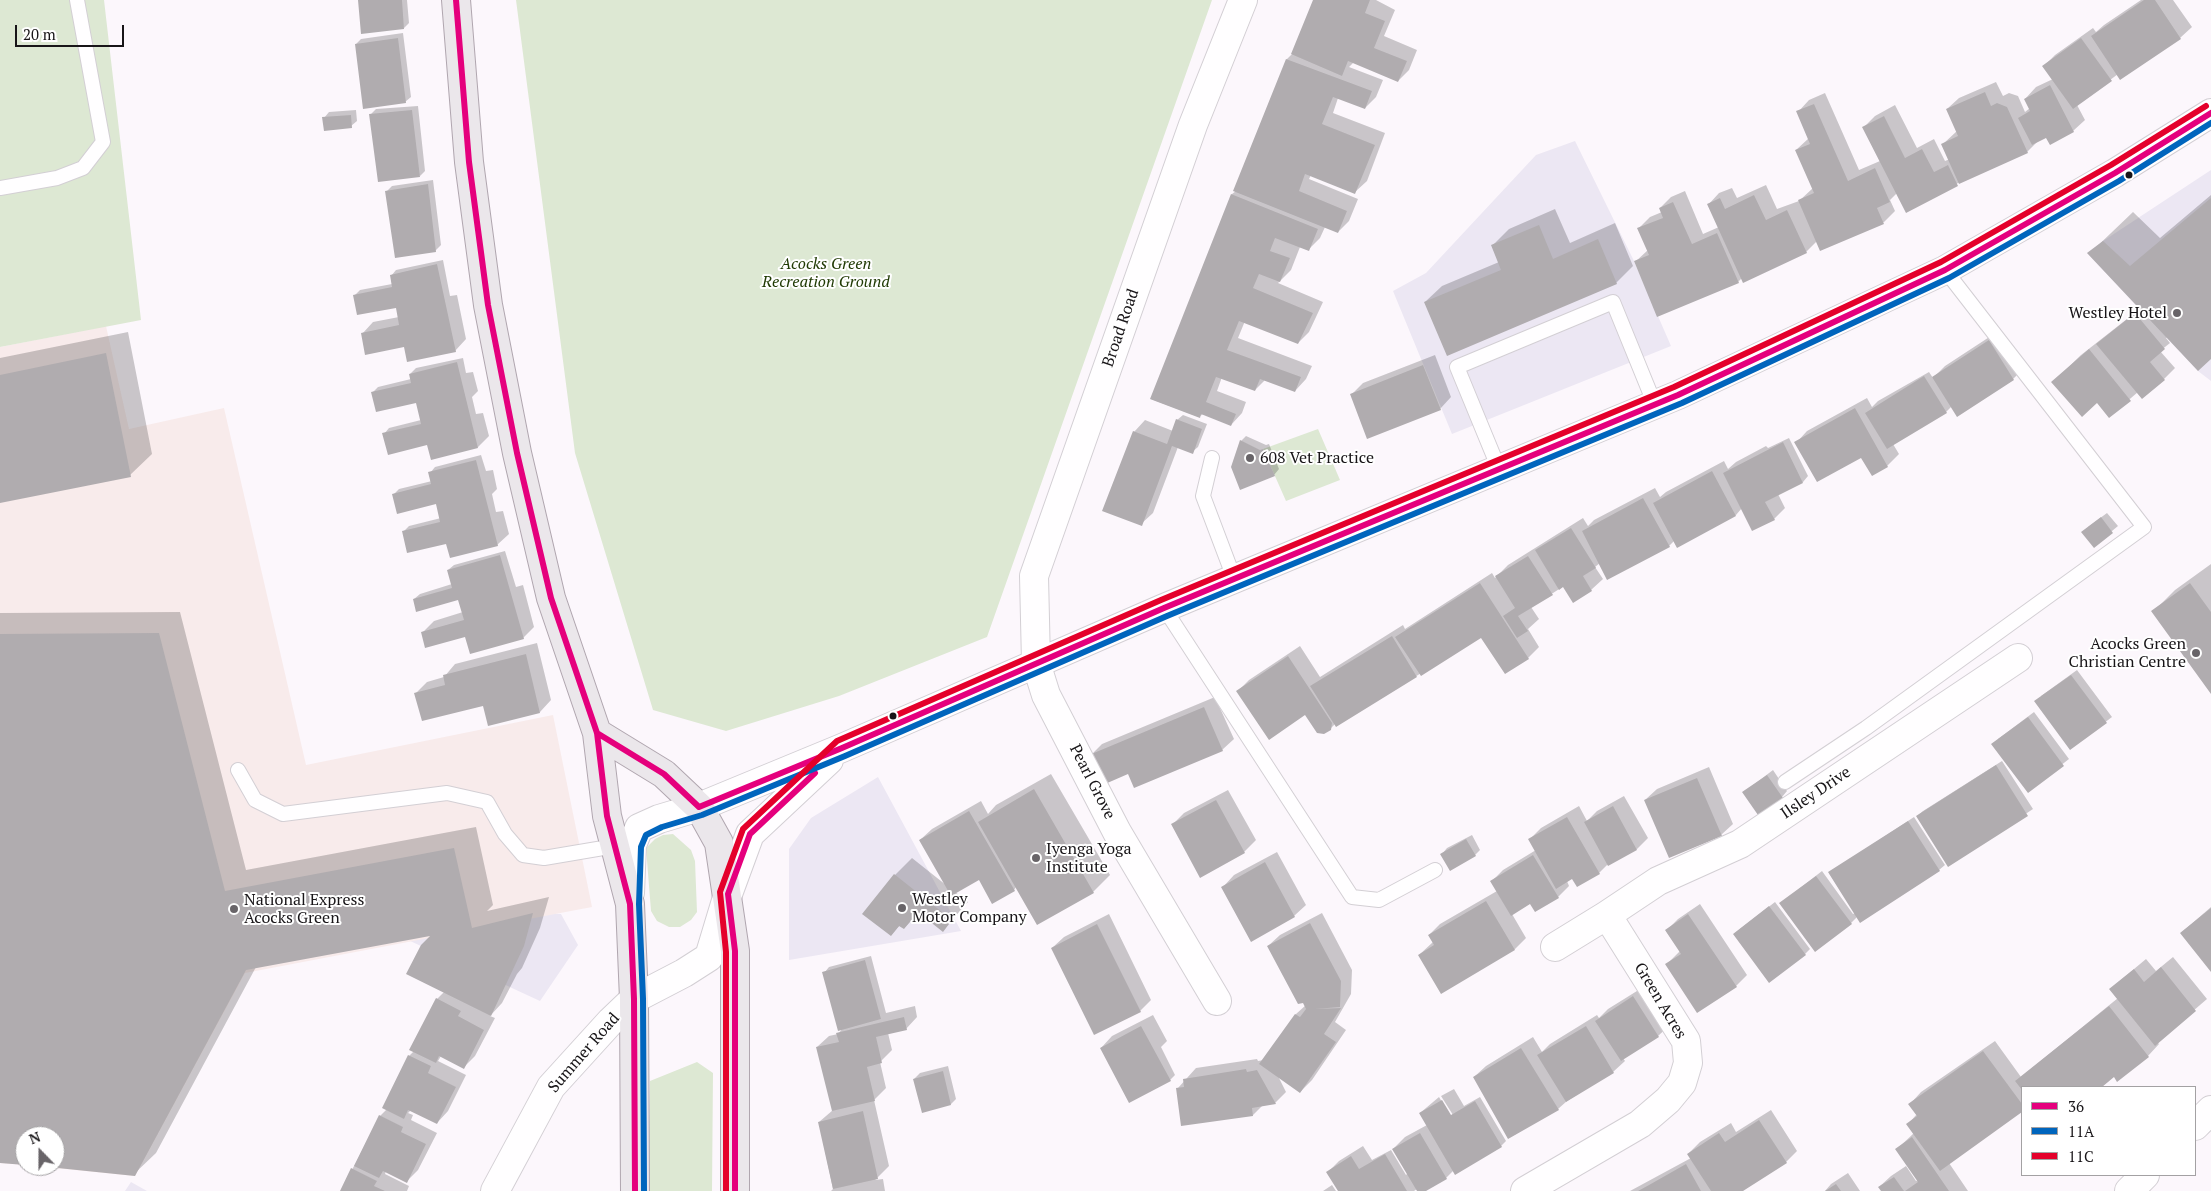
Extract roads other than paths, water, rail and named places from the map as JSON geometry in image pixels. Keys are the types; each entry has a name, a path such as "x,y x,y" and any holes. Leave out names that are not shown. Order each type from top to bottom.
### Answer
{"main road":[{"path":"456,0 469,162 490,314 518,453 551,598 597,733 607,816 630,904"},
{"name":"Broad Road","path":"1036,663 1034,576 1193,126 1243,0"},
{"path":"635,1191 634,999 630,904 632,844 639,828 659,818 699,807 842,748 1234,578 1655,404 1945,270 2115,173 2211,113"},
{"name":"Ilsley Drive","path":"1607,915 1658,881 1740,844 2018,658"},
{"name":"Pearl Grove","path":"1036,663 1046,695 1117,832 1217,1001"},
{"path":"597,733 664,774 699,807 719,843 735,951 735,1191"},
{"name":"Summer Road","path":"495,1191 551,1087 634,999 684,973 709,957 728,894 750,834 842,748"},
{"path":"1555,947 1607,915"},
{"name":"Green Acres","path":"1525,1191 1640,1124 1668,1100 1682,1083 1688,1063 1686,1041 1607,915"},
{"path":"2196,1125 2211,1110"},
{"path":"2129,1191 2145,1176"}],"lane":[{"path":"0,188 56,178 83,168 103,142 78,0"},
{"path":"1785,782 1866,728 2144,527 1945,270"},
{"path":"1499,469 1457,367 1484,355 1613,302 1655,404"},
{"path":"1212,458 1203,496 1234,578"},
{"path":"1164,608 1352,897 1379,900 1435,870"},
{"path":"238,770 255,800 283,814 447,793 487,802 505,834 523,855 544,858 615,846"}],"place":[{"name":"Westley Hotel","path":"2177,313"},
{"name":"608 Vet Practice","path":"1250,458"},
{"name":"Acocks Green Christian Centre","path":"2196,653"},
{"name":"Iyenga Yoga Institute","path":"1036,858"},
{"name":"Westley Motor Company","path":"902,908"},
{"name":"National Express Acocks Green","path":"234,909"}],"park label":[{"name":"Acocks Green Recreation Ground","path":"826,273"}]}
